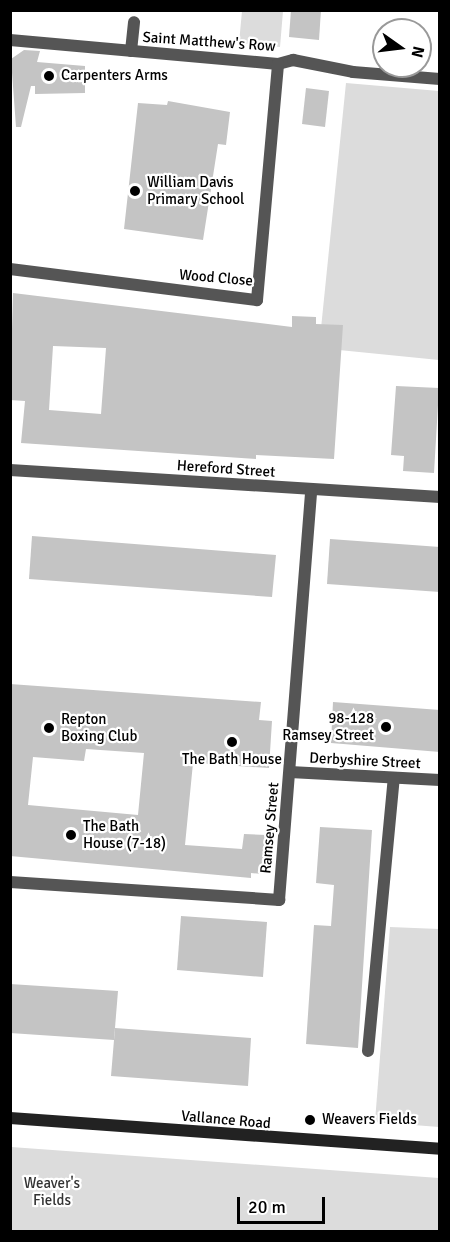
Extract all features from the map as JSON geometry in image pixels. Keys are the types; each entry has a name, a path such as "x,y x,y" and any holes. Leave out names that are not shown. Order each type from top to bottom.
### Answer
{"main road":[{"name":"Vallance Road","path":"10,1118 440,1149"}],"street":[{"path":"131,51 134,22"},
{"name":"Saint Matthew's Row","path":"10,40 278,64 294,60 353,72 440,79"},
{"name":"Wood Close","path":"10,269 257,300 278,64"},
{"name":"Hereford Street","path":"10,470 440,497"},
{"name":"Ramsey Street","path":"10,882 279,900 311,490"},
{"name":"Derbyshire Street","path":"290,772 440,780"},
{"path":"368,1051 394,778"}],"green space":[{"path":"242,11 283,11 280,47 239,43"},
{"path":"346,83 439,91 439,360 319,348"},
{"path":"390,927 439,929 439,1127 375,1122"},
{"name":"Weaver's Fields","path":"11,1147 439,1178 439,1231 11,1231"}],"building":[{"path":"291,10 321,10 319,40 289,37"},
{"name":"Carpenters Arms","path":"24,50 40,51 37,62 85,66 85,93 35,94 35,86 31,86 21,127 16,127 11,59"},
{"path":"306,88 329,91 325,127 302,124"},
{"path":"168,101 230,112 226,145 218,144 203,240 124,229 138,103 167,105"},
{"path":"13,293 292,327 292,316 316,317 316,324 343,325 334,459 256,455 256,459 21,443 25,401 10,400","holes":["53,346 106,348 101,414 49,410"]},
{"path":"396,386 439,388 434,473 403,471 404,456 391,455"},
{"path":"32,536 276,555 272,597 29,579"},
{"path":"330,539 440,547 440,592 327,584"},
{"path":"10,684 261,702 259,720 272,721 269,768 193,763 185,845 242,849 244,834 266,835 263,874 251,873 251,878 10,856","holes":["86,749 144,753 138,815 28,805 33,757 84,761"]},
{"name":"98-128 Ramsey Street","path":"333,702 440,710 440,752 331,743"},
{"path":"320,827 372,830 358,1048 306,1044 314,925 331,926 334,885 316,883"},
{"path":"181,916 267,922 263,977 177,970"},
{"path":"10,984 118,991 114,1040 10,1033"},
{"path":"115,1028 251,1038 248,1086 111,1076"}],"place":[{"name":"Carpenters Arms","path":"49,76"},
{"name":"William Davis Primary School","path":"135,191"},
{"name":"98-128 Ramsey Street","path":"386,727"},
{"name":"Repton Boxing Club","path":"49,728"},
{"name":"The Bath House","path":"232,742"},
{"name":"The Bath House (7-18)","path":"71,835"},
{"name":"Weavers Fields","path":"310,1120"}]}
